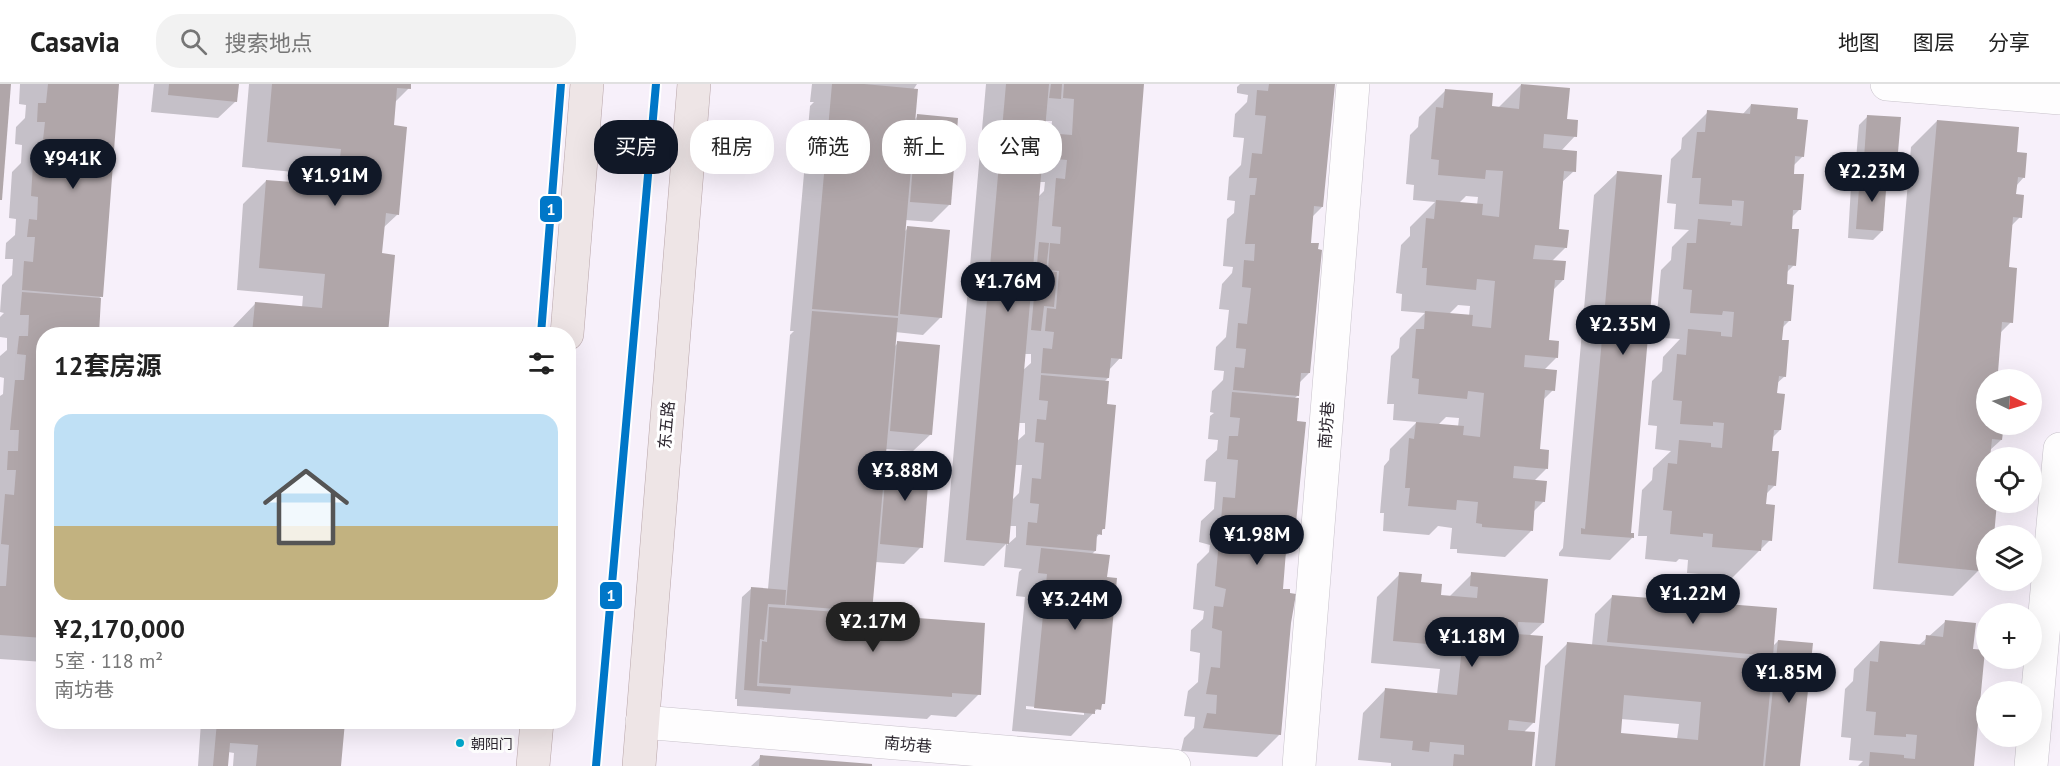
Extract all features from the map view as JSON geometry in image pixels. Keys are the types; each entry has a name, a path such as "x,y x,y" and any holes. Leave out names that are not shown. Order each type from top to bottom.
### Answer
{"main road":[{"path":"568,327 587,84"},
{"name":"东五路","path":"639,766 694,84"},
{"path":"533,766 536,729"}],"street":[{"name":"南坊巷","path":"1299,766 1353,84"},
{"path":"1887,84 2060,98"},
{"path":"2031,766 2060,449"},
{"name":"南坊巷","path":"642,722 1174,766"}],"building":[{"path":"0,84 11,84 2,200 0,200"},
{"path":"48,84 119,84 103,297 22,290 24,261 33,262 35,237 27,237 29,219 37,220 38,197 31,196 34,148 42,149 45,122 37,122 38,103 46,103"},
{"path":"169,84 239,84 237,102 168,95"},
{"path":"272,84 411,84 411,89 397,88 394,125 407,127 399,215 386,213 382,253 395,255 389,327 253,327 255,302 322,308 325,274 259,268 266,180 332,185 334,165 339,166 341,149 267,142"},
{"path":"832,84 864,84 918,89 915,120 882,120 882,174 911,174 898,316 812,309 824,174 870,174 870,120 829,120"},
{"path":"1006,84 1049,84 1046,120 1003,120"},
{"path":"1051,84 1062,84 1061,99 1049,98"},
{"path":"1064,84 1144,84 1122,359 1111,358 1109,378 1041,373 1043,348 1052,349 1054,332 1045,331 1047,308 1056,309 1059,271 1048,270 1050,243 1060,244 1061,227 1052,226 1056,178 1065,179 1067,160 1062,160 1062,134 1072,135 1074,99 1063,98"},
{"path":"1269,84 1335,84 1323,207 1314,206 1311,243 1319,243 1318,249 1322,250 1310,373 1301,373 1299,396 1233,390 1235,367 1244,368 1246,349 1236,348 1238,323 1247,324 1251,288 1242,287 1244,260 1254,261 1255,244 1245,244 1250,195 1255,195 1257,178 1249,178 1252,153 1262,154 1266,116 1255,115 1257,90 1268,91"},
{"path":"1521,84 1570,88 1567,119 1578,120 1577,137 1544,134 1543,148 1577,151 1576,172 1564,171 1559,229 1569,230 1567,248 1535,245 1533,259 1566,261 1564,280 1555,280 1549,340 1559,341 1558,358 1525,355 1524,367 1557,370 1555,391 1545,390 1540,449 1549,450 1548,469 1514,466 1513,478 1547,481 1545,502 1535,501 1533,531 1482,527 1482,524 1476,523 1478,502 1457,500 1456,510 1408,506 1410,488 1405,488 1409,438 1414,439 1416,422 1464,426 1463,435 1480,437 1484,393 1468,391 1467,399 1418,394 1419,379 1412,378 1416,329 1424,329 1425,311 1473,315 1472,326 1491,328 1495,281 1477,279 1476,290 1426,285 1427,268 1422,268 1426,218 1434,219 1436,200 1483,204 1482,215 1499,217 1503,171 1486,170 1485,179 1438,175 1439,160 1431,159 1436,107 1443,108 1445,89 1493,93 1492,106 1519,109"},
{"path":"1751,104 1798,108 1797,119 1808,120 1804,157 1795,156 1794,174 1804,174 1801,210 1793,210 1792,229 1799,229 1796,266 1788,265 1787,284 1794,285 1791,321 1784,321 1782,340 1789,340 1786,377 1779,376 1777,393 1785,394 1781,430 1774,430 1772,451 1779,451 1776,486 1768,485 1766,504 1775,505 1772,541 1762,540 1761,551 1712,547 1713,534 1703,533 1703,537 1670,534 1672,511 1663,510 1668,463 1677,464 1679,440 1711,443 1711,447 1722,448 1724,423 1713,422 1713,426 1680,424 1682,401 1673,400 1677,354 1686,355 1688,329 1721,332 1721,336 1732,337 1734,312 1723,311 1722,315 1690,313 1692,290 1683,289 1687,243 1696,243 1698,219 1731,222 1730,225 1742,226 1744,201 1732,200 1732,206 1699,204 1701,178 1692,178 1697,132 1705,132 1707,110 1750,114"},
{"path":"917,114 958,118 958,120 917,120"},
{"path":"1867,115 1901,117 1896,176 1863,173"},
{"path":"1937,120 2019,127 2017,152 2027,153 2025,178 2018,177 2016,194 2024,195 2022,218 2013,217 2009,267 2017,268 2013,323 2002,322 1998,369 1976,369 1976,435 2003,435 2002,440 1992,439 1991,447 1976,447 1976,513 1996,513 1995,525 1976,525 1976,571 1898,563"},
{"path":"1617,171 1662,175 1631,533 1634,533 1634,538 1581,534 1581,528 1585,529"},
{"path":"912,174 953,174 951,205 910,202"},
{"path":"998,174 1041,174 1009,544 966,540"},
{"path":"1860,175 1887,177 1883,231 1856,229"},
{"path":"907,226 950,230 942,318 900,314"},
{"path":"1039,242 1049,243 1046,271 1057,272 1054,307 1044,306 1041,331 1031,330"},
{"path":"22,292 101,298 99,327 36,327 36,637 0,635 0,586 6,586 9,545 1,544 5,494 14,495 16,470 7,470 8,451 18,451 19,430 10,430 15,380 24,380 26,355 17,354 19,336 28,336 29,315 20,315"},
{"path":"812,311 898,318 872,612 786,605"},
{"path":"897,341 940,345 932,435 890,431"},
{"path":"1041,375 1109,381 1107,404 1116,405 1105,529 1102,529 1102,535 1097,534 1096,551 1026,545 1028,522 1037,523 1039,504 1030,503 1032,478 1041,479 1044,443 1035,442 1037,419 1046,420 1048,401 1039,400"},
{"path":"1232,392 1299,398 1297,421 1306,422 1294,543 1292,551 1286,551 1283,589 1290,589 1290,593 1296,594 1291,623 1281,735 1203,728 1207,713 1216,714 1217,695 1206,694 1211,667 1220,668 1222,631 1212,628 1214,606 1223,607 1226,589 1215,586 1219,540 1230,539 1232,522 1221,520 1223,497 1235,498 1238,460 1227,459 1229,436 1238,436 1240,418 1230,417"},
{"path":"887,456 930,460 923,548 880,544"},
{"path":"1041,548 1110,555 1107,577 1117,578 1105,704 1102,704 1101,710 1095,709 1095,714 1034,708 1047,574 1038,573"},
{"path":"1399,572 1422,574 1421,582 1442,584 1441,595 1477,598 1478,587 1470,586 1471,572 1548,579 1544,623 1518,622 1517,634 1543,636 1535,723 1509,720 1508,730 1535,732 1532,766 1453,766 1454,754 1464,755 1464,745 1430,742 1429,752 1412,750 1413,741 1380,738 1385,688 1457,695 1462,647 1393,641"},
{"path":"751,587 786,590 785,605 768,604 764,640 760,639 757,686 791,688 790,694 744,690"},
{"path":"1612,595 1777,608 1773,656 1607,642"},
{"path":"769,607 985,623 981,695 952,693 952,697 759,683 762,641 767,642"},
{"path":"1945,620 1976,623 1973,649 1976,649 1976,669 1983,669 1982,681 1976,681 1974,766 1869,766 1870,752 1904,755 1904,758 1915,759 1917,735 1906,734 1906,737 1874,735 1876,712 1866,711 1870,661 1878,662 1880,641 1925,645 1926,635 1943,637"},
{"path":"1778,640 1813,643 1800,766 1765,766"},
{"path":"1567,642 1773,661 1763,766 1555,766","holes":["1624,695 1701,702 1698,740 1621,733"]},
{"path":"216,729 344,729 341,766 256,766 258,745 230,743 228,766 213,766"},
{"path":"760,755 872,764 872,766 759,766"}],"transit line":[{"name":"1","path":"542,327 561,84"},
{"name":"1","path":"596,766 656,84"}],"place":[{"name":"朝阳门","path":"460,743"}]}
